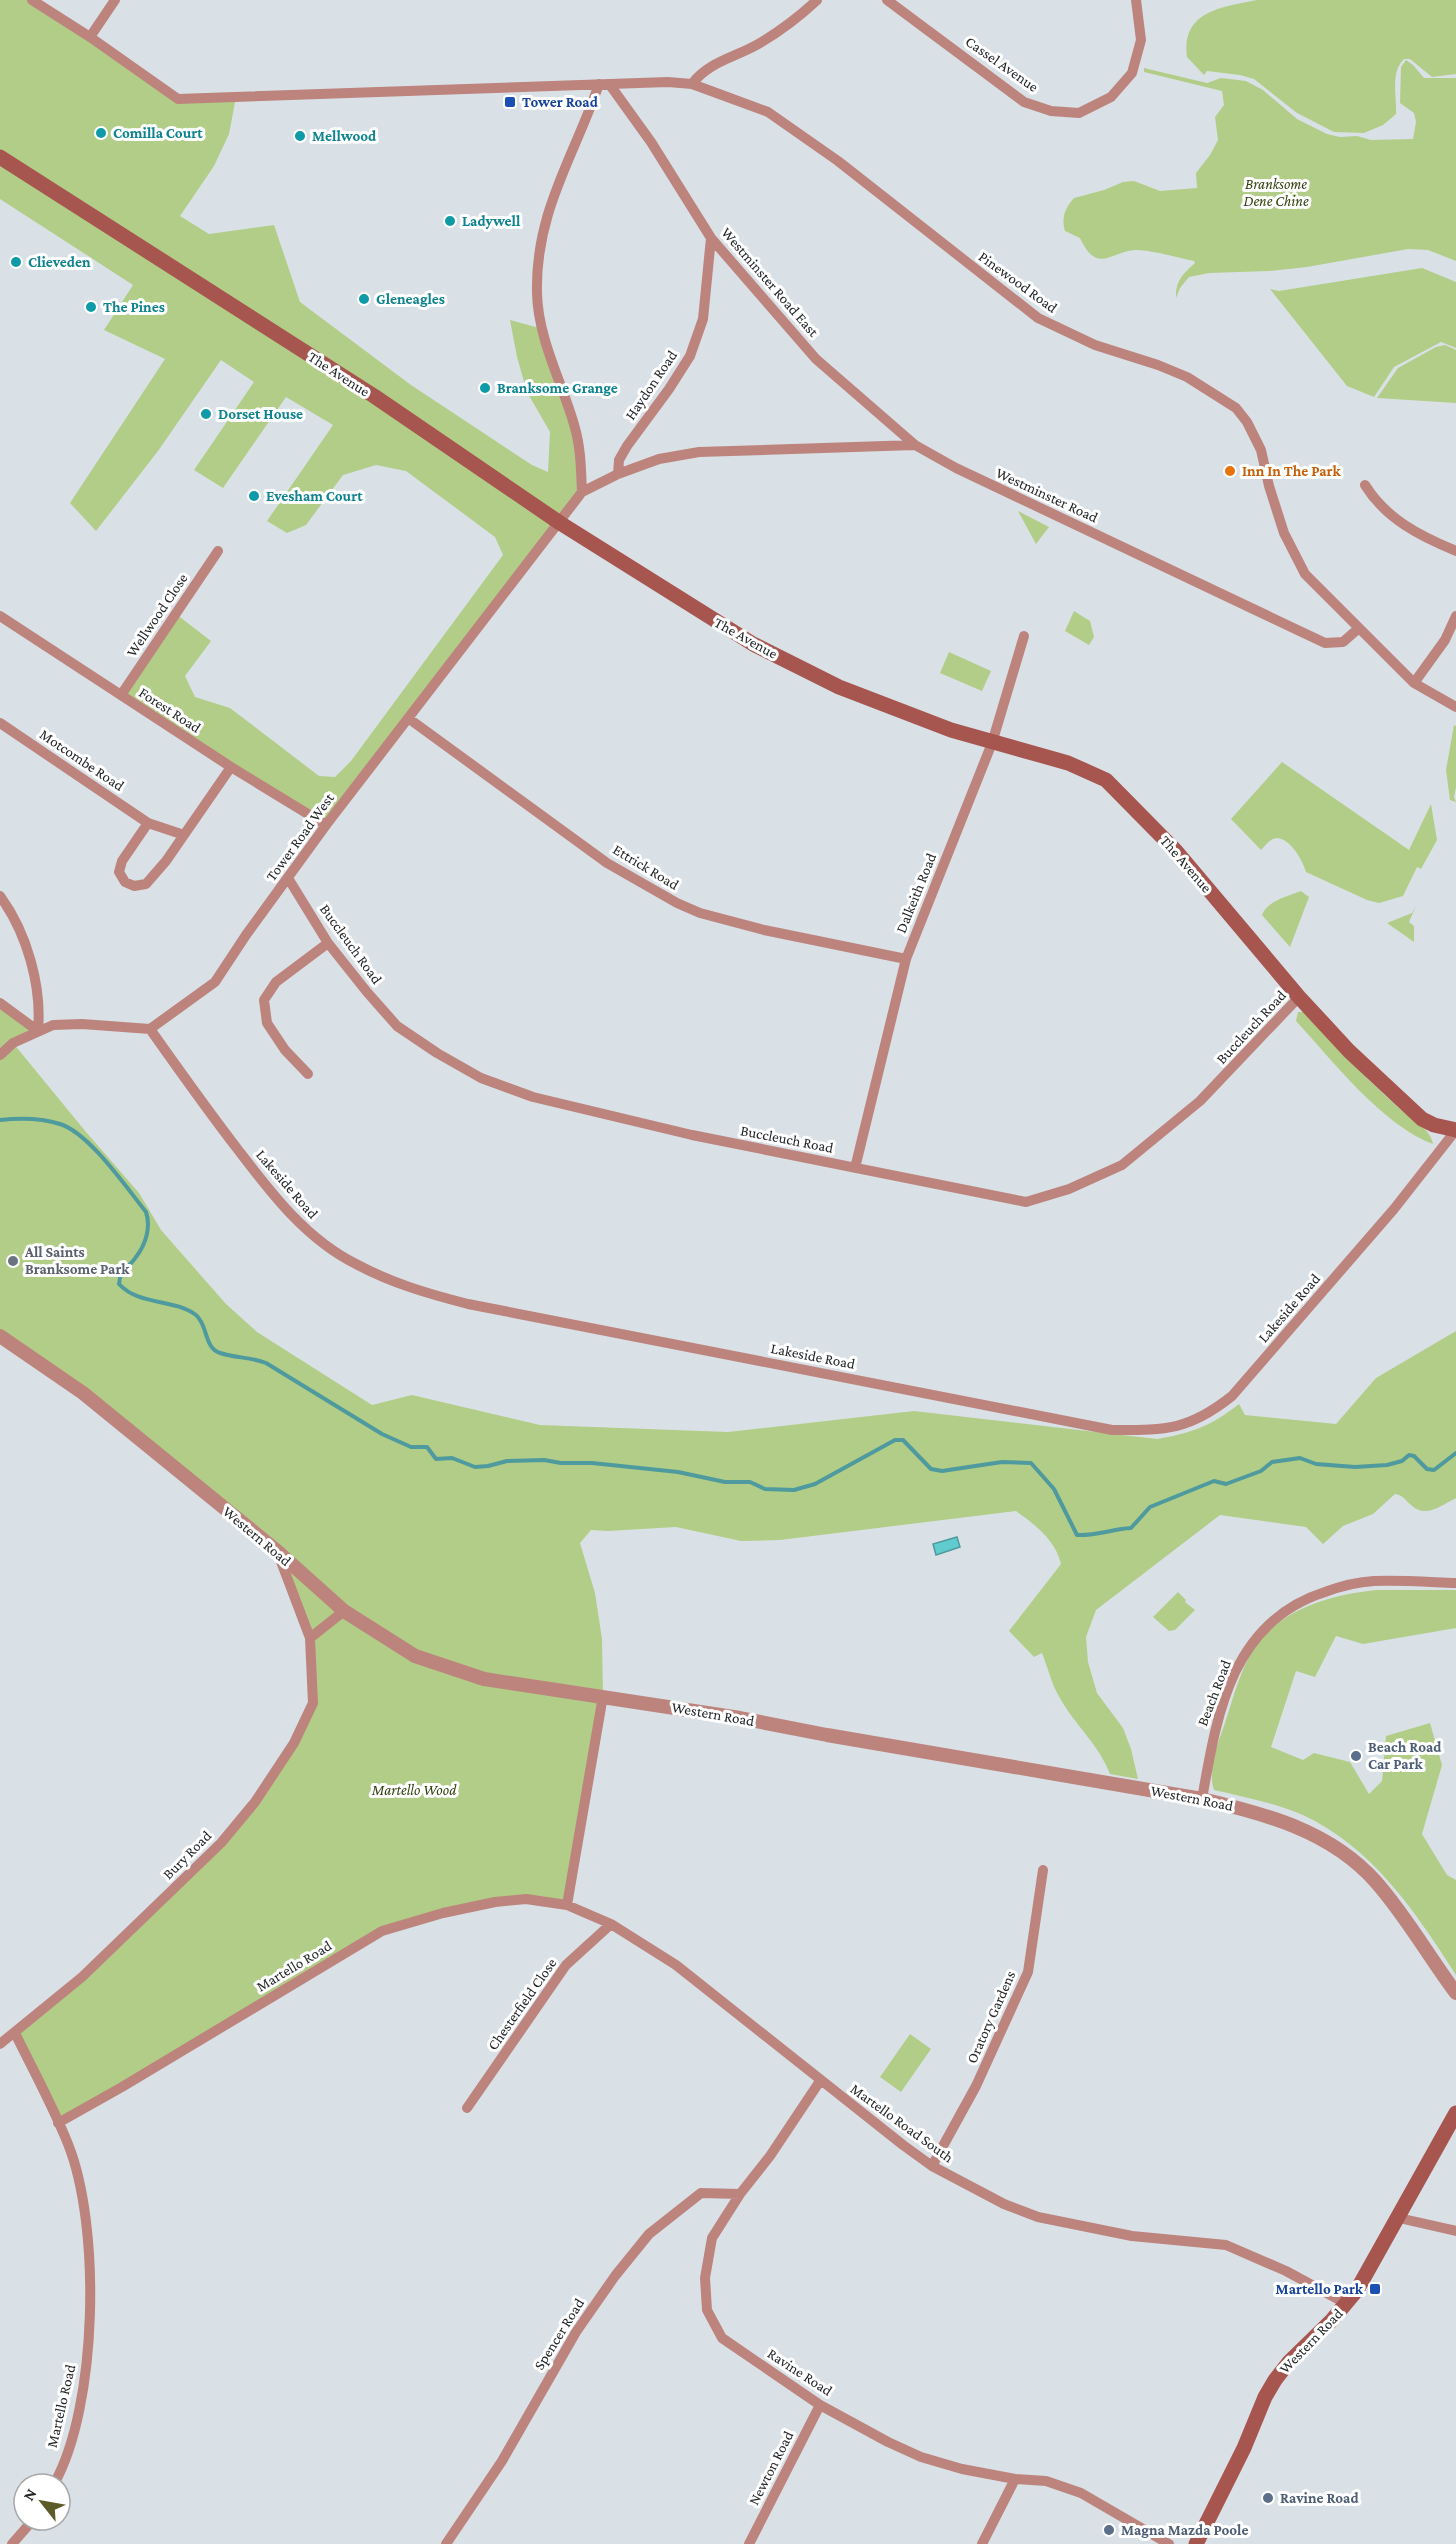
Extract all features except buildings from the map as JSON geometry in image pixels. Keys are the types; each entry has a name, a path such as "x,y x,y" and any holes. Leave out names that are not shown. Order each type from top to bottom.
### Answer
{"main road":[{"name":"The Avenue","path":"0,157 374,396 560,524 753,644 839,687 951,730 1068,763 1106,780 1176,851 1299,998 1349,1052 1410,1110 1434,1125 1456,1130"},
{"name":"Western Road","path":"1196,2544 1275,2379 1347,2304 1399,2218 1456,2114"}],"street":[{"path":"32,0 90,37 178,99 604,84 550,201 538,250 537,294 546,345 575,430 581,463 582,492"},
{"path":"90,37 115,0"},
{"path":"692,84 701,71 759,44 802,14 817,0"},
{"name":"Cassel Avenue","path":"887,0 1024,102 1051,111 1079,113 1111,97 1132,73 1141,40 1136,0"},
{"name":"Pinewood Road","path":"604,84 692,84 768,112 796,130 1038,318 1095,345 1158,365 1186,377 1236,408 1247,422 1261,450 1269,486 1284,533 1305,574 1359,628"},
{"name":"Westminster Road East","path":"604,84 651,142 711,238 816,359 915,445"},
{"name":"Haydon Road","path":"618,474 619,460 623,453 690,356 703,319 711,238"},
{"path":"560,524 582,492 618,474 659,459 699,452 915,445"},
{"name":"Westminster Road","path":"915,445 956,468 1325,643 1343,642 1359,628"},
{"path":"1365,485 1374,500 1394,518 1423,538 1456,551"},
{"name":"Tower Road West","path":"150,1029 215,982 246,935 326,825 560,524"},
{"name":"Wellwood Close","path":"121,695 218,551"},
{"name":"Forest Road","path":"0,615 231,767 326,825"},
{"path":"1414,683 1445,640 1456,616"},
{"path":"1359,628 1414,683 1456,707"},
{"name":"Dalkeith Road","path":"855,1168 906,959 992,743 1024,636"},
{"name":"Ettrick Road","path":"408,718 607,863 677,903 700,913 764,930 906,959"},
{"name":"Motcombe Road","path":"0,723 148,823 184,835"},
{"path":"148,823 122,861 119,872 125,882 134,886 146,884 166,861 231,767"},
{"name":"Buccleuch Road","path":"288,878 328,943 397,1026 482,1078 533,1097 692,1135 1026,1202 1069,1189 1122,1165 1200,1101 1299,998"},
{"path":"0,896 8,907 31,961 40,1009 38,1030"},
{"path":"308,1074 285,1050 267,1023 264,1000 276,982 328,943"},
{"path":"0,1003 38,1030"},
{"path":"0,1055 13,1042 53,1025 150,1029"},
{"name":"Lakeside Road","path":"150,1029 272,1194 307,1231 354,1264 408,1287 468,1304 1112,1430 1157,1430 1190,1424 1232,1396 1387,1218 1456,1130"},
{"name":"Western Road","path":"0,1336 83,1393 277,1551 344,1611 415,1656 484,1679 603,1696 1202,1799 1261,1813 1309,1832 1333,1845 1375,1881 1456,1993"},
{"name":"Bury Road","path":"0,2044 82,1977 221,1843 255,1802 294,1743 313,1703 310,1638 277,1551"},
{"name":"Beach Road","path":"1202,1799 1213,1736 1232,1678 1253,1640 1279,1614 1306,1598 1345,1585 1373,1581 1456,1583"},
{"path":"310,1638 344,1611"},
{"path":"567,1905 603,1696"},
{"name":"Oratory Gardens","path":"932,2166 976,2086 1028,1972 1043,1870"},
{"name":"Martello Road","path":"58,2123 382,1931 443,1913 495,1902 526,1899 567,1905 611,1924 676,1965"},
{"name":"Chesterfield Close","path":"467,2109 566,1965 611,1924"},
{"name":"Martello Road South","path":"676,1965 820,2081 932,2166 1004,2204 1038,2217 1132,2236 1226,2245 1286,2271 1347,2304"},
{"name":"Martello Road","path":"15,2033 69,2146 84,2206 91,2282 87,2365 75,2426 58,2472"},
{"name":"Ravine Road","path":"820,2081 770,2156 740,2194 712,2238 705,2278 707,2310 722,2338 820,2405 888,2442 921,2457 962,2469 1015,2479 1046,2481 1081,2493 1168,2544"},
{"name":"Spencer Road","path":"446,2544 502,2461 576,2332 615,2276 649,2234 701,2193 740,2194"},
{"path":"1399,2218 1456,2231"},
{"name":"Newton Road","path":"749,2544 820,2405"},
{"path":"982,2544 1015,2479"},
{"path":"12,2544 22,2532"}],"green space":[{"path":"0,0 32,0 178,99 236,97 229,134 214,166 180,216 209,234 274,225 300,302 411,385 532,465 548,472 550,432 527,392 510,320 543,329 575,430 582,492 326,825 121,695 176,614 211,641 185,676 195,697 230,708 319,776 335,777 351,761 503,555 495,537 406,471 376,465 343,475 306,525 287,533 267,521 333,425 286,397 223,488 194,470 254,382 221,360 158,451 96,531 70,503 165,359 104,330 133,285 0,199"},
{"path":"1257,0 1456,0 1456,74 1432,77 1410,59 1404,59 1397,71 1396,114 1383,125 1364,133 1334,132 1297,113 1254,79 1207,71 1204,75 1187,57 1190,30 1197,21 1218,9"},
{"name":"Branksome Dene Chine","path":"1406,60 1424,78 1456,78 1456,261 1428,250 1408,249 1307,267 1209,273 1189,277 1180,288 1176,298 1178,282 1195,263 1194,261 1140,250 1104,259 1098,258 1086,249 1080,238 1065,231 1063,222 1065,213 1074,198 1123,182 1134,181 1160,191 1197,188 1196,173 1218,140 1215,117 1224,105 1222,91 1144,72 1144,68 1207,83 1221,78 1246,81 1263,90 1297,119 1327,134 1340,137 1357,136 1371,140 1413,139 1416,122 1414,113 1400,103 1401,67"},
{"path":"1422,268 1456,282 1456,348 1441,342 1394,367 1374,397 1347,386 1270,289 1279,291"},
{"path":"1445,345 1456,350 1456,403 1377,398 1398,368 1436,347"},
{"path":"1018,511 1049,527 1036,544"},
{"path":"1074,611 1090,621 1094,637 1089,645 1065,631"},
{"path":"949,652 991,671 982,691 940,673"},
{"path":"1454,725 1456,726 1454,797 1456,802 1450,800 1446,770"},
{"path":"1282,762 1409,850 1431,804 1437,840 1421,869 1417,867 1403,896 1379,903 1367,900 1306,872 1296,851 1282,839 1273,839 1261,850 1231,819"},
{"path":"1301,891 1309,897 1290,947 1262,915 1268,906"},
{"path":"1416,906 1409,922 1414,926 1414,942 1387,923 1412,913"},
{"name":"Martello Wood","path":"0,1003 38,1031 13,1043 139,1193 161,1230 226,1304 257,1332 372,1405 412,1395 540,1425 728,1432 914,1411 1157,1439 1201,1428 1239,1404 1245,1415 1336,1424 1376,1378 1456,1331 1456,1498 1434,1509 1422,1511 1395,1494 1373,1514 1343,1526 1323,1544 1306,1527 1220,1515 1096,1610 1086,1637 1088,1662 1097,1693 1123,1728 1138,1779 1110,1774 1100,1754 1058,1695 1042,1653 1034,1657 1009,1631 1061,1564 1049,1540 1037,1527 1016,1511 780,1540 741,1541 676,1527 591,1530 580,1543 595,1593 602,1639 603,1696 567,1905 526,1899 382,1931 58,2123 15,2033 82,1977 255,1802 313,1703 310,1638 277,1551 0,1336"},
{"path":"1298,1012 1304,1012 1379,1090 1422,1127 1429,1134 1433,1144 1395,1122 1359,1090 1296,1021"},
{"path":"1377,1590 1456,1590 1456,1628 1363,1644 1336,1636 1315,1677 1296,1671 1271,1747 1303,1760 1314,1753 1350,1762 1369,1794 1382,1781 1386,1736 1430,1723 1442,1765 1422,1834 1447,1875 1456,1880 1456,1975 1408,1905 1371,1863 1351,1845 1303,1815 1214,1790 1212,1782 1214,1756 1235,1691 1254,1648 1261,1639 1285,1618 1299,1610 1330,1599"},
{"path":"1178,1592 1195,1610 1175,1630 1169,1631 1153,1617"},
{"path":"910,2034 931,2049 901,2092 880,2077"}],"water":[{"path":"957,1537 960,1547 936,1555 933,1544"}],"waterway":[{"path":"0,1120 45,1121 71,1129 95,1149 146,1212 148,1229 145,1241 140,1252 120,1279 119,1284 127,1291 136,1296 187,1310 200,1319 211,1346 220,1353 266,1363 382,1434 411,1447 427,1447 436,1459 452,1458 475,1467 507,1461 544,1460 561,1463 592,1463 678,1472 725,1482 750,1482 765,1489 794,1490 815,1484 895,1440 903,1440 931,1469 942,1471 1002,1462 1031,1463 1054,1489 1077,1535 1084,1535 1131,1528 1150,1507 1214,1481 1226,1484 1261,1471 1272,1462 1300,1458 1316,1464 1355,1467 1387,1465 1402,1461 1409,1455 1414,1456 1427,1469 1434,1470 1456,1453"}],"place":[{"name":"Tower Road","path":"510,102"},
{"name":"Comilla Court","path":"101,133"},
{"name":"Mellwood","path":"300,136"},
{"name":"Ladywell","path":"450,221"},
{"name":"Clieveden","path":"16,262"},
{"name":"Gleneagles","path":"364,299"},
{"name":"The Pines","path":"91,307"},
{"name":"Branksome Grange","path":"485,388"},
{"name":"Dorset House","path":"206,414"},
{"name":"Inn In The Park","path":"1230,471"},
{"name":"Evesham Court","path":"254,496"},
{"name":"All Saints Branksome Park","path":"13,1261"},
{"name":"Beach Road Car Park","path":"1356,1756"},
{"name":"Martello Park","path":"1375,2289"},
{"name":"Ravine Road","path":"1268,2498"},
{"name":"Magna Mazda Poole","path":"1109,2530"}]}
